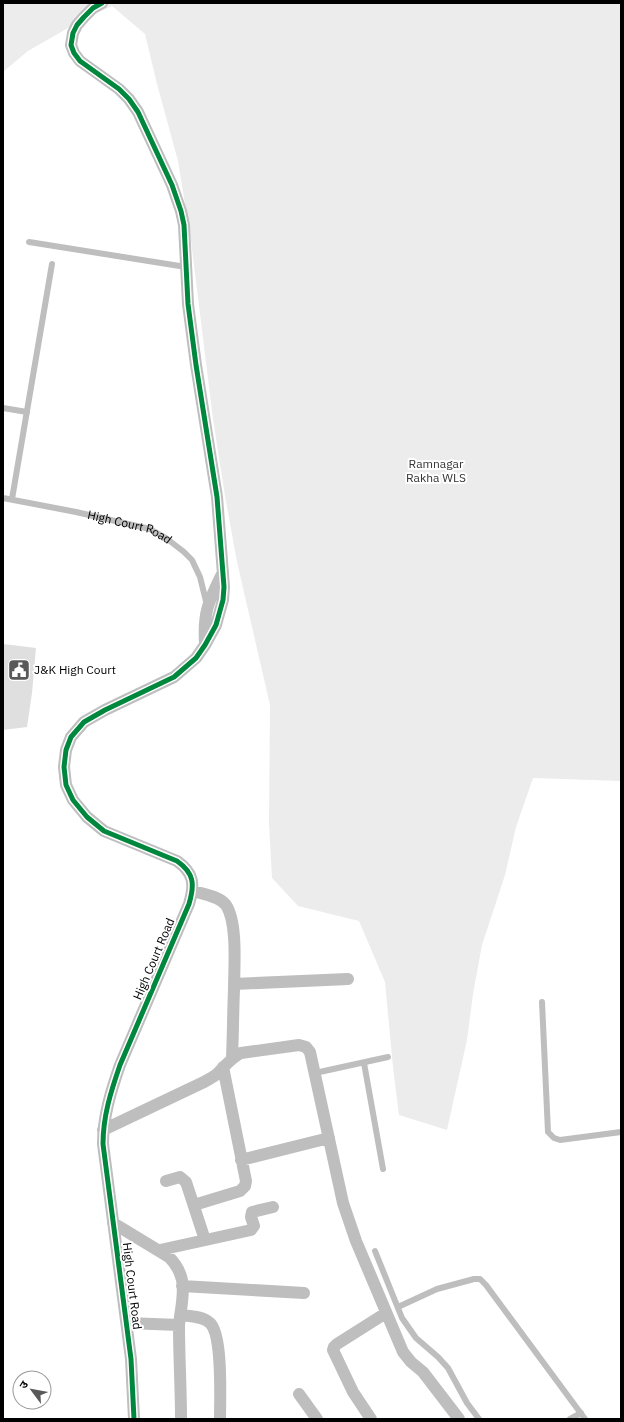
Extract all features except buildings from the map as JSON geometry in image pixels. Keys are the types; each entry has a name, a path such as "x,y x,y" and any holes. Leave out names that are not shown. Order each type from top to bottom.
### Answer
{"street":[{"path":"102,3 88,12 77,25 72,33 71,45 74,53 80,61 119,89 129,99 138,112 172,186 181,211 184,225 188,304 217,497 224,587 223,600 216,625 196,658 174,677 105,710 84,722 71,737 66,750 64,767 66,785 73,800 87,817 104,831 164,855 182,864 192,878 193,891 215,897 225,904 229,910 234,935 232,1058"},
{"path":"205,645 204,628 207,606 223,572"},
{"name":"High Court Road","path":"134,1419 131,1359 103,1144 103,1130 111,1091 120,1065 189,904 193,891"},
{"path":"234,984 348,979"},
{"path":"103,1130 204,1082 218,1074 232,1058 241,1053 303,1046 306,1047 310,1052 315,1073 342,1203 386,1313 407,1358 423,1372 459,1419"},
{"path":"194,1206 243,1189 245,1186 246,1181 223,1067"},
{"path":"241,1160 329,1138"},
{"path":"166,1181 180,1177 184,1179 188,1185 205,1240"},
{"path":"160,1250 251,1230 254,1226 251,1217 252,1212 273,1208"},
{"path":"114,1223 160,1250 175,1263 182,1280 180,1320 181,1419"},
{"path":"182,1286 304,1293"},
{"path":"371,1419 353,1392 333,1350 337,1344 386,1313"},
{"path":"127,1323 204,1319 210,1323 214,1328 218,1346 220,1419"},
{"path":"299,1394 318,1419"}],"lane":[{"path":"29,242 186,267"},
{"path":"12,500 52,264"},
{"path":"3,408 27,412"},
{"name":"High Court Road","path":"3,498 76,512 150,529 166,538 192,560 200,577 207,606"},
{"path":"542,1002 548,1132 554,1138 560,1140 621,1132"},
{"path":"315,1073 388,1057"},
{"path":"364,1063 383,1169"},
{"path":"375,1251 402,1318 411,1332 421,1343 438,1357 448,1368 479,1419"},
{"path":"398,1307 437,1289 474,1279 480,1280 486,1285 585,1419"},
{"path":"570,1419 580,1413"}],"green space":[{"name":"Ramnagar Rakha WLS","path":"3,3 621,3 621,781 533,778 516,827 505,875 482,945 473,994 467,1040 447,1130 399,1115 385,982 359,921 298,906 272,878 269,823 270,705 237,562 225,496 213,419 191,241 178,161 145,34 112,6 82,20 28,51 3,72"}],"cycle path":[{"path":"102,3 93,8 77,25 73,33 71,45 74,53 80,61 119,89 129,99 138,112 172,185 181,211 184,225 188,304 217,497 224,587 223,600 216,625 196,658 174,677 105,710 84,722 71,737 66,750 64,767 66,785 73,800 87,817 104,831 177,861 187,870 192,880 192,891 189,904 120,1065 104,1124 103,1144 131,1359 134,1419"}],"place":[{"name":"J&K High Court","path":"19,670"}]}
